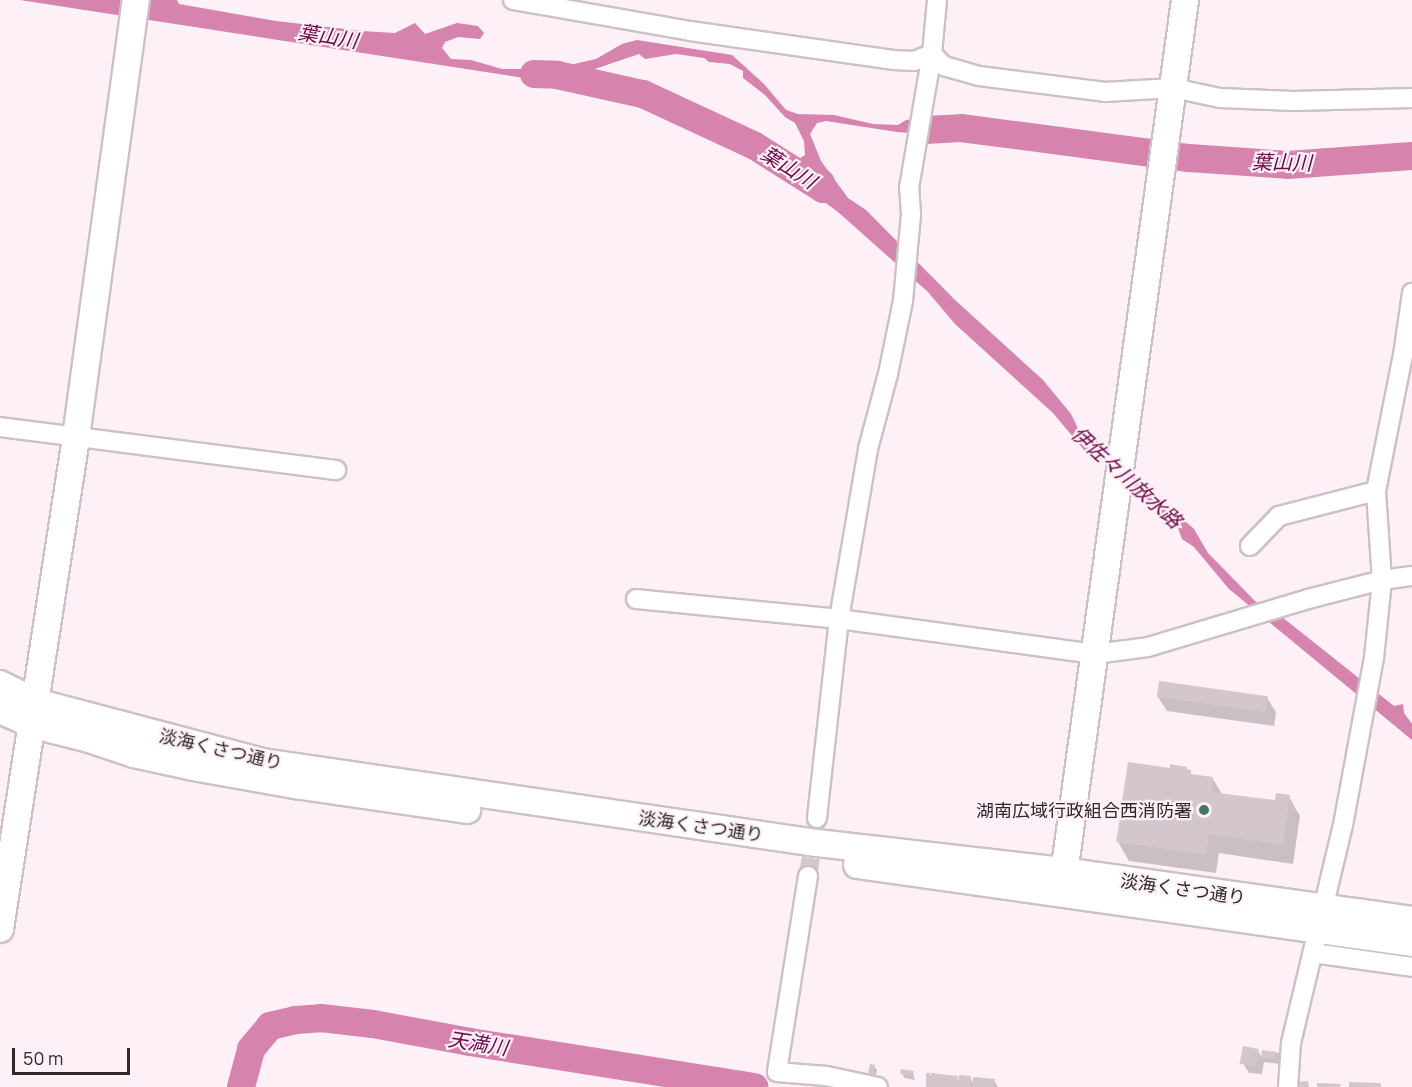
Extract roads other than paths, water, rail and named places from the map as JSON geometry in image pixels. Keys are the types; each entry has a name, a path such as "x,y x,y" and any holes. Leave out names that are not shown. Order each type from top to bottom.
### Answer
{"street":[{"path":"0,929 76,436 136,0"},
{"path":"513,0 690,31 893,60 914,61 932,54"},
{"path":"817,818 839,619 868,449 888,374 903,301 910,221 909,188 916,159 932,54 937,0"},
{"path":"1063,882 1185,0"},
{"path":"932,54 944,66 979,76 1105,92 1173,88 1220,98 1241,99 1294,101 1412,98"},
{"path":"1288,1087 1291,1043 1364,724 1382,580 1376,491 1403,355 1412,293"},
{"path":"0,427 336,470"},
{"path":"1250,546 1279,516 1376,491"},
{"path":"636,599 839,619 1095,654 1148,647 1308,599 1382,580 1412,576"},
{"name":"淡海くさつ通り","path":"0,684 34,713"},
{"name":"淡海くさつ通り","path":"0,710 34,713 263,762 817,843 1063,882 1317,931 1412,943"},
{"path":"808,876 777,1072 826,1076 878,1087"},
{"name":"淡海くさつ通り","path":"1317,931 1412,920"},
{"path":"1317,931 1412,967"}],"water":[{"name":"伊佐々川放水路","path":"20,0 177,0 179,4 276,21 395,33 415,23 425,34 457,23 478,26 484,33 480,39 458,37 445,42 442,48 451,59 471,60 502,69 552,69 596,59 622,44 637,40 732,55 764,84 786,110 798,114 834,115 873,124 898,125 906,120 928,117 954,126 968,125 960,132 935,135 897,132 826,121 817,123 810,134 821,161 848,198 866,210 955,300 1043,380 1071,414 1082,437 1093,437 1137,480 1194,529 1208,553 1255,601 1282,617 1394,706 1403,704 1404,713 1412,724 1412,740 1229,589 1194,547 1182,539 1178,528 1091,449 1084,450 1053,413 955,324 928,292 838,212 792,178 799,159 805,155 804,141 795,123 785,117 765,95 743,78 743,71 730,64 709,62 704,58 676,54 645,59 639,54 577,75 563,84"}],"waterway":[{"name":"葉山川","path":"534,74 557,75 643,94 755,146 823,189 821,183"},
{"name":"葉山川","path":"925,130 961,128 1189,158 1288,165 1412,156"},
{"name":"天満川","path":"241,1087 251,1049 270,1026 295,1020 321,1018 373,1024 470,1042 754,1087"}],"tunnel":[{"path":"808,876 817,818"}],"place":[{"name":"湖南広域行政組合西消防署","path":"1204,810"}]}
